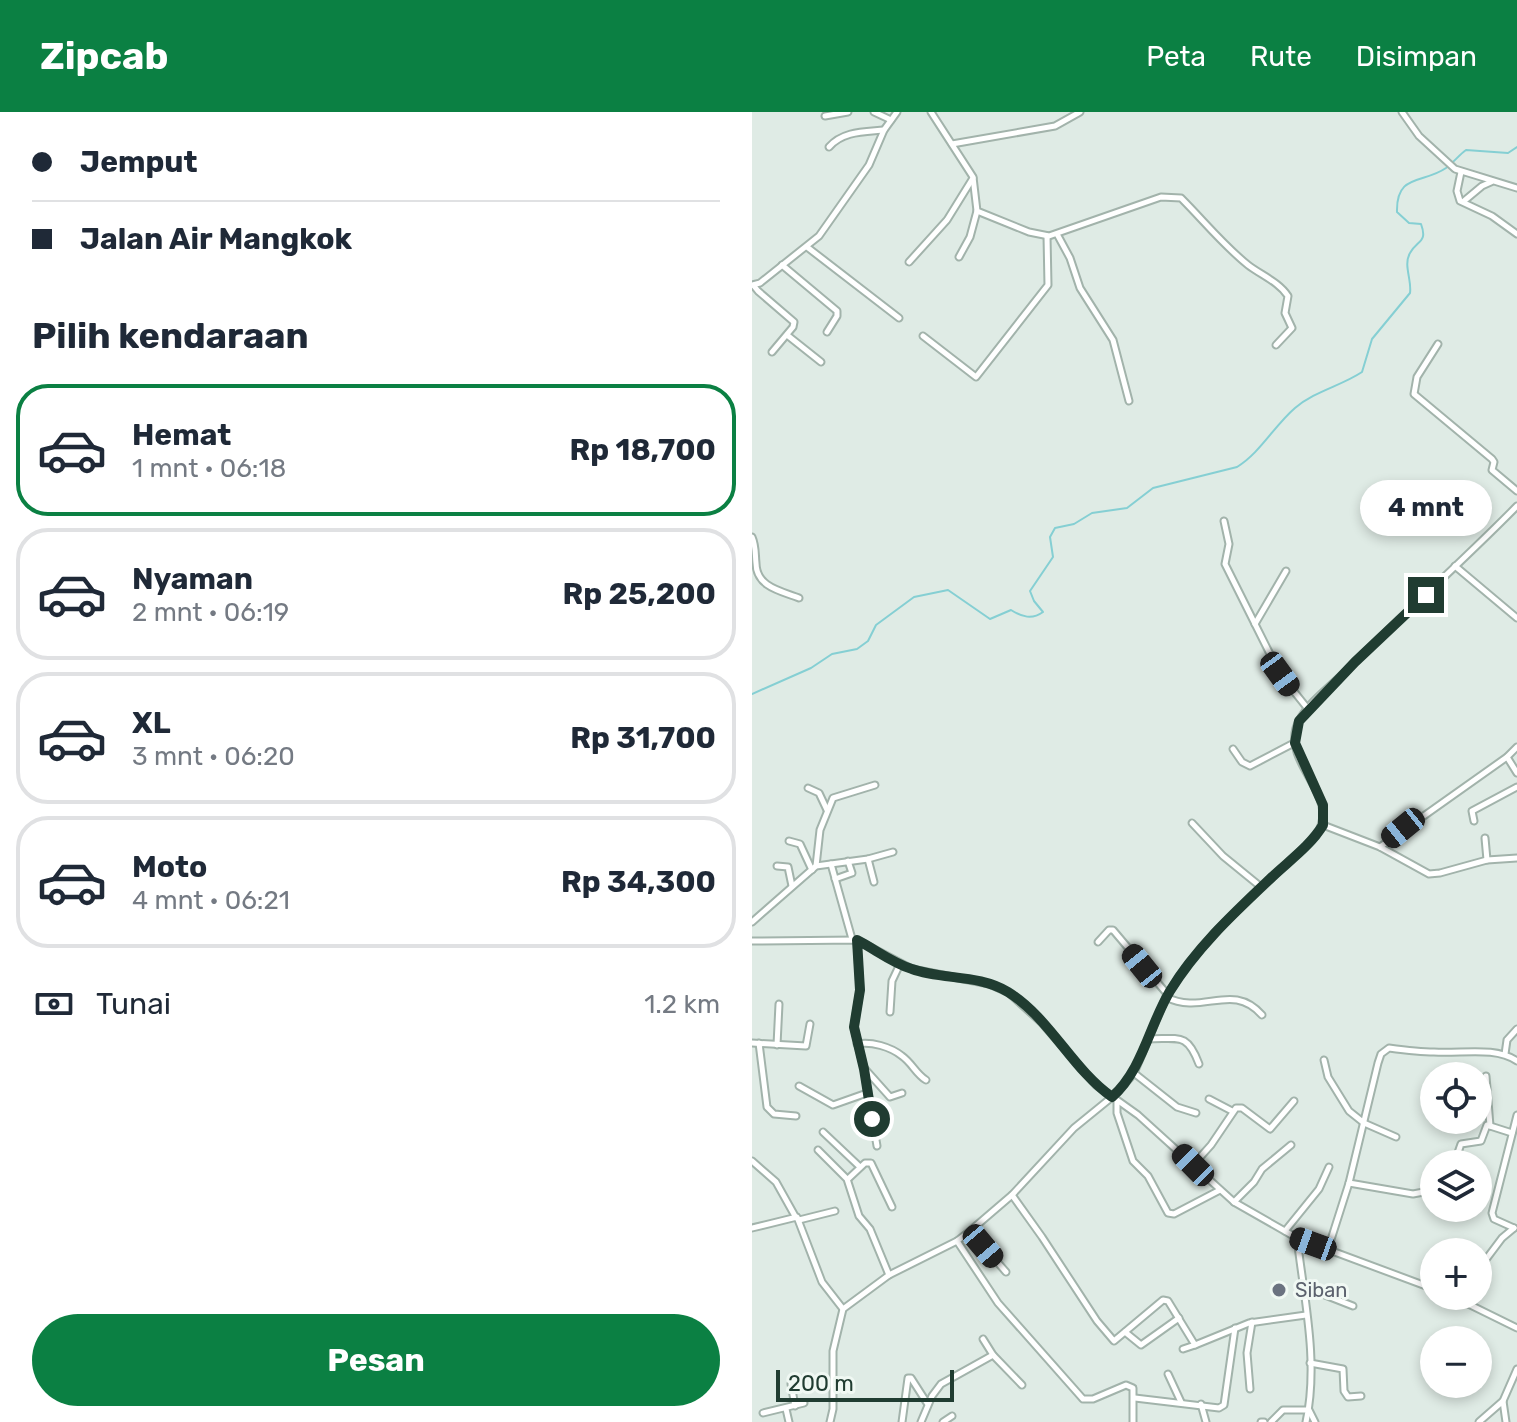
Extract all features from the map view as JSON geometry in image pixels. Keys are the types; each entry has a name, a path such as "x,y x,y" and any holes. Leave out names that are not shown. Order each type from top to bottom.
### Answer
{"street":[{"path":"825,116 848,112"},
{"path":"874,112 891,120"},
{"path":"772,352 794,322 753,285 819,236 869,165 884,130 897,112"},
{"path":"931,112 973,177 977,211 970,237 959,257"},
{"path":"952,144 1055,126 1080,112"},
{"path":"1402,112 1419,136 1447,163 1458,170 1517,188"},
{"path":"829,147 835,140 852,133 884,130"},
{"path":"1458,170 1458,198 1517,234"},
{"path":"909,262 947,220 973,177"},
{"path":"1463,202 1493,181"},
{"path":"977,211 1047,236 1161,197 1181,198 1217,238 1288,296 1285,313 1292,328 1276,345"},
{"path":"1057,234 1070,258 1080,288 1113,340 1129,401"},
{"path":"923,336 976,377 1048,285 1047,236"},
{"path":"807,247 899,318"},
{"path":"782,265 837,311 827,332"},
{"path":"787,335 821,362"},
{"path":"1438,344 1417,377 1414,394 1492,459 1492,470 1517,491"},
{"path":"830,1422 833,1409 833,1351 843,1309 889,1275 957,1241 970,1231 1012,1195 1057,1144 1114,1099 1134,1073 1167,996 1185,968 1218,929 1304,848 1323,825 1323,805 1295,743 1299,721 1517,506"},
{"path":"1224,521 1229,544 1224,561 1280,674 1308,709"},
{"path":"752,537 756,546 756,574 759,578 799,598"},
{"path":"1455,566 1517,618"},
{"path":"1255,625 1286,571"},
{"path":"1233,749 1242,762 1250,766 1295,743"},
{"path":"1380,847 1517,747"},
{"path":"1507,757 1517,773"},
{"path":"814,868 820,830 836,795 875,785"},
{"path":"1474,821 1472,811 1517,787"},
{"path":"808,788 819,793 828,811"},
{"path":"1192,823 1223,856 1261,887"},
{"path":"1323,825 1380,847 1429,874 1487,860 1516,858 1517,865"},
{"path":"1485,838 1487,860"},
{"path":"789,841 800,844 814,868"},
{"path":"752,922 814,868 893,852"},
{"path":"868,859 874,882"},
{"path":"835,879 852,873 848,861"},
{"path":"831,864 854,940 860,990 854,1027 877,1146"},
{"path":"777,866 788,867 792,887"},
{"path":"1098,942 1109,930 1113,930 1167,996 1179,1003 1238,999 1252,1004 1262,1015"},
{"path":"752,941 854,940 922,972 989,984 1009,993 1042,1023 1096,1085 1138,1115 1234,1202 1297,1238 1420,1284"},
{"path":"890,1012 892,981 900,964"},
{"path":"777,1045 779,1004"},
{"path":"796,1116 774,1114 767,1107 762,1061 755,1043 808,1046 810,1024"},
{"path":"1505,1054 1507,1040 1517,1029"},
{"path":"1148,1039 1186,1040 1192,1045 1199,1064"},
{"path":"857,1044 876,1044 895,1052 926,1080"},
{"path":"1328,1249 1349,1183 1381,1054 1389,1048 1435,1053 1505,1054 1517,1061"},
{"path":"1324,1060 1328,1077 1349,1111 1364,1123 1396,1137"},
{"path":"752,1061 762,1061"},
{"path":"864,1069 872,1074 890,1097 902,1093"},
{"path":"1134,1073 1177,1107 1196,1113"},
{"path":"799,1086 833,1105 867,1093"},
{"path":"1114,1099 1133,1161 1148,1176 1168,1213 1174,1214 1220,1190"},
{"path":"1209,1099 1232,1111"},
{"path":"1193,1165 1211,1145 1232,1111 1242,1108 1270,1129 1294,1101"},
{"path":"1516,1227 1494,1219 1492,1213 1517,1115"},
{"path":"1492,1127 1512,1133"},
{"path":"823,1132 860,1167"},
{"path":"1459,1150 1461,1144 1481,1141 1484,1134"},
{"path":"1234,1202 1262,1169 1291,1145"},
{"path":"818,1150 847,1179 859,1216 870,1229 889,1275"},
{"path":"752,1161 776,1182 797,1218 822,1282 843,1309"},
{"path":"847,1179 865,1163 871,1163 892,1207"},
{"path":"1285,1231 1319,1189 1329,1167"},
{"path":"1349,1183 1420,1193"},
{"path":"1012,1195 1111,1339 1117,1340 1163,1300 1168,1301 1195,1345"},
{"path":"752,1228 835,1211"},
{"path":"1492,1251 1516,1227"},
{"path":"970,1231 1006,1272"},
{"path":"1297,1238 1310,1363 1306,1422"},
{"path":"957,1241 998,1303 1083,1399 1093,1399 1130,1385 1135,1390 1133,1422"},
{"path":"1302,1286 1353,1306"},
{"path":"1481,1310 1517,1328"},
{"path":"1183,1349 1252,1322 1306,1315"},
{"path":"1125,1332 1141,1345 1179,1318"},
{"path":"1250,1389 1247,1353 1252,1322"},
{"path":"1135,1398 1219,1408 1227,1402 1235,1327"},
{"path":"983,1339 993,1355 1022,1385"},
{"path":"921,1422 941,1384 993,1355"},
{"path":"1310,1363 1343,1369 1344,1391 1348,1397 1361,1396"},
{"path":"1479,1422 1503,1401 1517,1369"},
{"path":"1168,1374 1182,1403"},
{"path":"902,1422 908,1378 928,1404"},
{"path":"795,1406 791,1384 802,1379"},
{"path":"1503,1401 1506,1422"},
{"path":"763,1413 804,1403"},
{"path":"1201,1404 1206,1422"},
{"path":"786,1409 789,1422"},
{"path":"1271,1422 1283,1410 1309,1410"},
{"path":"1309,1410 1315,1422"},
{"path":"943,1422 952,1416"}],"waterway":[{"path":"752,694 811,668 832,654 857,649 868,641 876,625 914,597 948,590 990,619 1011,610 1027,617 1043,612 1030,591 1053,557 1050,537 1055,528 1074,524 1092,513 1127,508 1153,488 1237,467 1295,408 1362,372 1372,339 1410,293 1408,258 1423,235 1421,224 1409,223 1397,212 1401,191 1412,181 1446,168 1466,150 1508,153 1517,147"}],"place":[{"name":"Siban","path":"1279,1290"}],"route":[{"path":"872,1119 854,1027 860,990 857,940 912,969 989,984 1009,993 1042,1023 1096,1085 1112,1097 1117,1093 1134,1073 1166,997 1185,968 1218,929 1304,848 1323,825 1323,805 1295,743 1299,721 1355,662 1426,595"}]}
